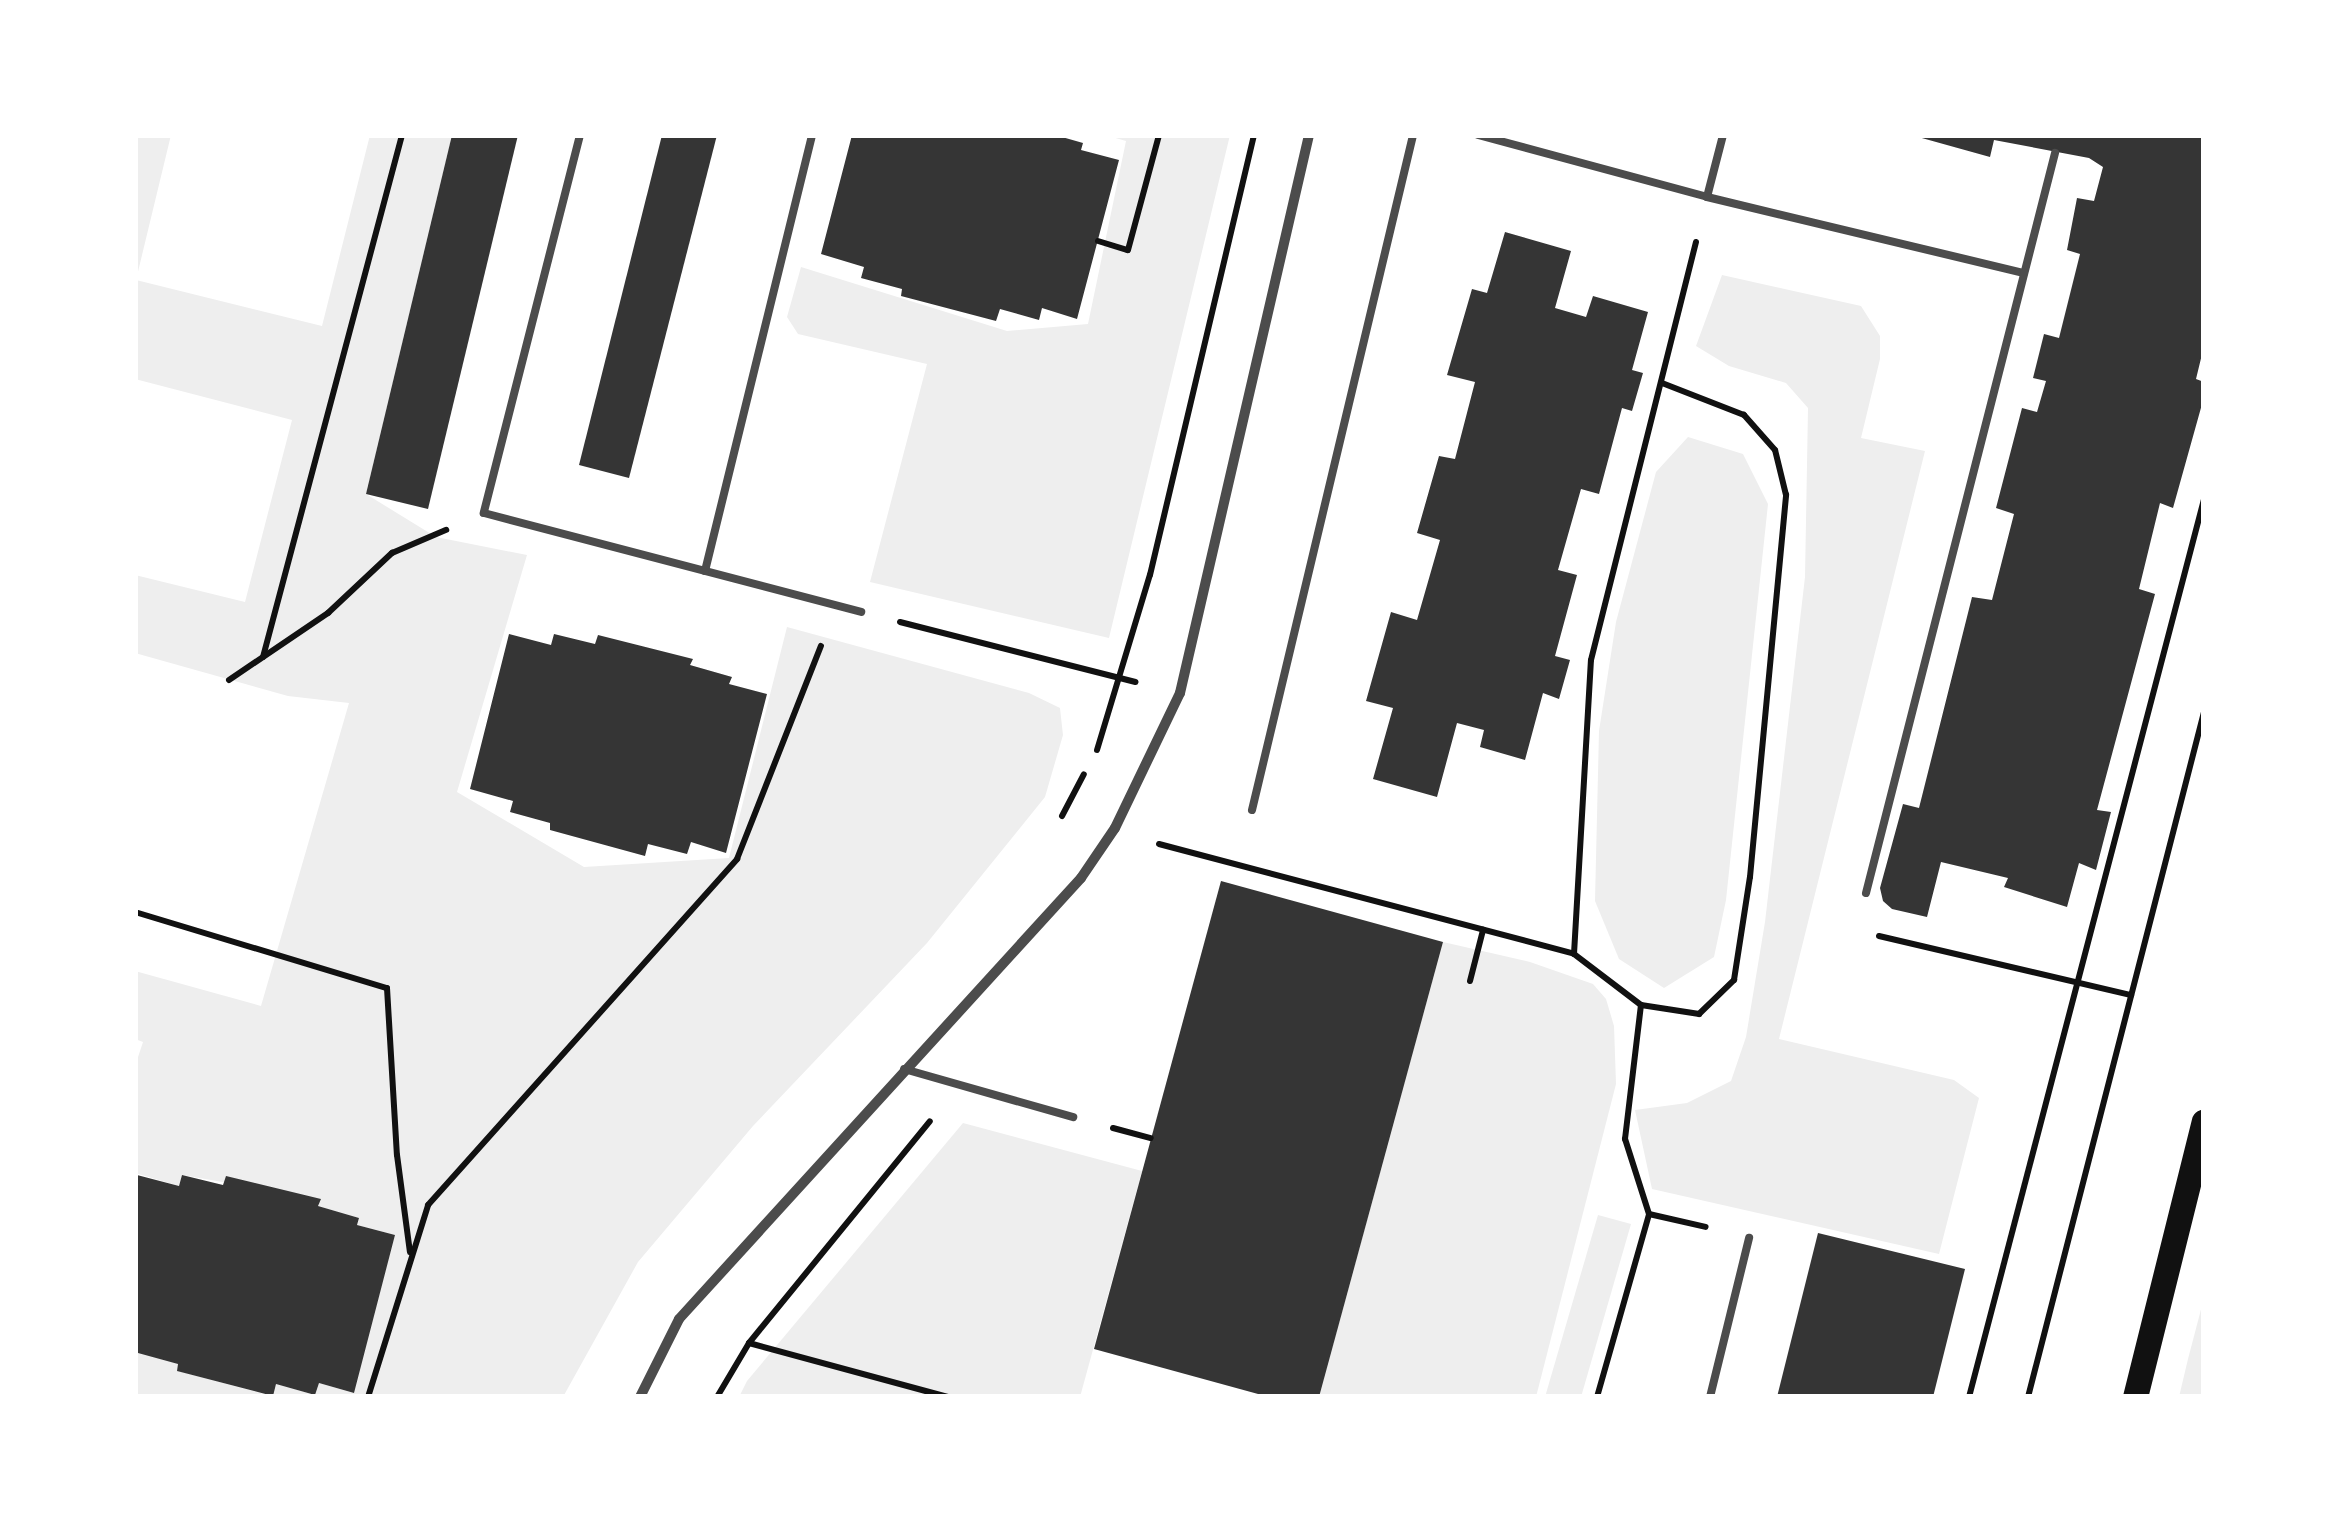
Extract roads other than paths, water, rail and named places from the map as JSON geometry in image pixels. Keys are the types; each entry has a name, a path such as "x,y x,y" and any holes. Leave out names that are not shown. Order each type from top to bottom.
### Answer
{"main road":[{"path":"2135,1397 2204,1121"}],"street":[{"path":"640,1397 679,1318 1081,878 1115,828 1180,693 1309,135"}],"lane":[{"path":"580,135 484,513 862,612"},
{"path":"705,571 812,135"},
{"path":"1252,810 1414,135"},
{"path":"1478,135 1707,197 2024,274"},
{"path":"1707,197 1723,135"},
{"path":"1866,894 2055,153"},
{"path":"904,1069 1073,1117"},
{"path":"1710,1397 1750,1238"}]}
